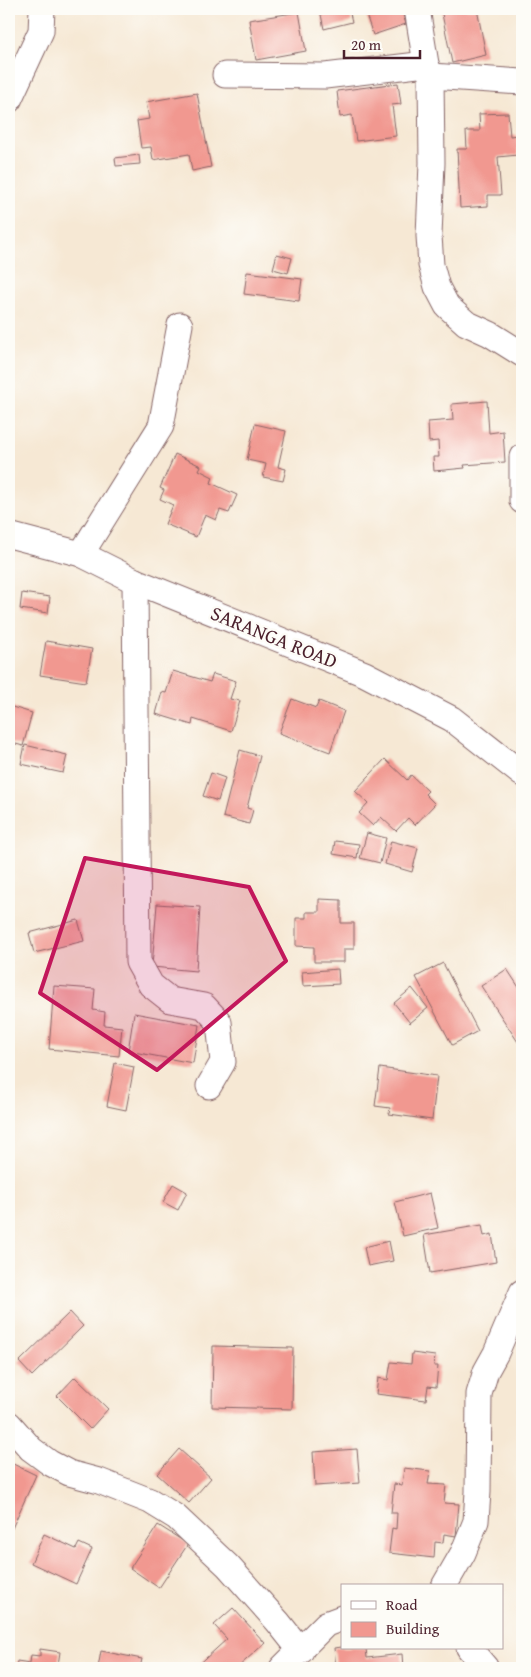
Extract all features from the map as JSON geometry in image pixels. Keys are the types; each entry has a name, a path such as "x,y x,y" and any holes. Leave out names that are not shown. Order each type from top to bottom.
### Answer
{"street":[{"path":"9,100 41,31 42,9"},
{"path":"417,9 428,70 432,163 429,236 431,265 437,287 447,306 466,323 490,334 522,354"},
{"path":"225,75 325,76 428,70 522,82"},
{"path":"81,554 161,426 180,325"},
{"path":"522,457 522,501"},
{"name":"SARANGA ROAD","path":"9,536 81,554 135,581 365,674 452,719 522,774"},
{"path":"135,581 138,962 150,985 170,1000 204,1006 219,1022 224,1062 209,1086"},
{"path":"445,1584 463,1553 476,1521 480,1394 482,1386 486,1371 496,1353 522,1292"},
{"path":"9,1424 31,1449 50,1464 68,1473 99,1481 150,1501 176,1517 228,1566 278,1622 300,1651"},
{"path":"282,1668 326,1624 341,1618"},
{"path":"470,1650 486,1668"}],"highlighted area":[{"path":"85,858 249,887 286,961 157,1070 40,993"}],"building":[{"path":"9,9 16,9 9,25"},
{"path":"349,9 352,22 324,29 320,10"},
{"path":"374,9 401,9 406,24 373,35 365,12"},
{"path":"441,9 477,9 486,55 452,63"},
{"path":"299,12 306,51 256,60 249,20"},
{"path":"398,83 401,104 392,105 396,136 356,141 352,115 340,117 337,91"},
{"path":"197,93 211,167 192,171 189,154 153,160 151,147 141,148 137,121 149,119 146,102"},
{"path":"508,113 510,136 517,135 518,155 498,157 501,195 488,195 488,206 460,208 457,149 467,149 466,131 480,131 479,114"},
{"path":"139,155 140,164 116,166 115,158"},
{"path":"277,254 292,258 288,273 273,269"},
{"path":"247,272 302,279 299,301 244,294"},
{"path":"487,401 489,433 503,431 505,462 464,465 465,468 434,471 433,457 439,457 438,441 429,442 428,422 453,420 452,404"},
{"path":"255,424 286,431 278,467 286,469 283,481 263,477 266,464 247,460"},
{"path":"175,454 201,466 199,470 213,477 211,483 237,495 229,513 220,510 216,520 205,515 196,537 165,524 173,505 160,499 164,490 160,488"},
{"path":"22,593 50,597 48,613 20,609"},
{"path":"46,641 92,649 86,682 40,675"},
{"path":"173,671 210,682 213,674 236,681 230,699 240,701 231,731 193,719 192,725 156,714 162,692 166,693"},
{"path":"292,699 316,708 319,701 344,711 330,752 279,733"},
{"path":"9,706 32,713 23,746 9,742"},
{"path":"25,745 67,755 63,773 21,764"},
{"path":"240,750 260,756 247,808 253,810 249,824 223,817"},
{"path":"385,759 407,780 411,775 428,791 425,794 435,804 415,825 408,818 396,831 381,817 373,826 359,813 368,803 355,791"},
{"path":"211,773 225,778 218,801 203,796"},
{"path":"367,833 386,838 380,863 360,858"},
{"path":"335,841 359,844 357,858 333,854"},
{"path":"391,841 418,848 412,872 385,864"},
{"path":"319,899 341,900 341,923 354,923 354,949 344,949 344,962 314,962 314,947 296,946 296,918 306,918 306,912 319,912"},
{"path":"157,904 200,907 196,971 152,967"},
{"path":"78,920 84,941 34,953 29,933"},
{"path":"443,963 478,1031 452,1045 416,977"},
{"path":"338,969 339,984 303,986 302,972"},
{"path":"507,969 522,992 522,1039 518,1042 481,986"},
{"path":"54,986 95,989 93,1010 105,1012 104,1025 122,1027 119,1056 49,1049"},
{"path":"412,988 428,1008 410,1023 394,1003"},
{"path":"134,1013 199,1025 193,1063 128,1051"},
{"path":"115,1063 134,1067 126,1110 107,1106"},
{"path":"380,1068 437,1076 432,1120 389,1114 390,1108 375,1106"},
{"path":"173,1184 187,1192 178,1210 163,1202"},
{"path":"430,1193 438,1228 403,1236 395,1202"},
{"path":"482,1225 484,1236 492,1234 496,1262 430,1273 424,1235"},
{"path":"389,1241 393,1261 368,1266 364,1247"},
{"path":"70,1312 83,1326 32,1376 19,1362"},
{"path":"213,1346 293,1348 292,1409 212,1407"},
{"path":"412,1353 435,1356 434,1366 438,1366 436,1387 428,1386 426,1400 376,1394 378,1378 388,1380 391,1362 411,1364"},
{"path":"75,1377 108,1409 90,1429 57,1396"},
{"path":"522,1408 522,1419 517,1414"},
{"path":"179,1449 211,1478 189,1503 157,1474"},
{"path":"357,1449 360,1483 315,1486 313,1452"},
{"path":"9,1462 36,1475 9,1535"},
{"path":"404,1468 430,1471 428,1484 446,1485 444,1503 459,1504 456,1536 444,1534 443,1543 435,1542 434,1558 389,1553 392,1528 396,1529 397,1513 391,1513 394,1484 402,1485"},
{"path":"158,1525 188,1544 159,1588 130,1568"},
{"path":"44,1534 76,1549 79,1543 92,1549 76,1584 31,1563"},
{"path":"233,1608 265,1643 237,1668 195,1668 227,1639 214,1625"},
{"path":"341,1647 341,1650 366,1650 367,1658 402,1654 403,1668 336,1668 334,1648"},
{"path":"40,1649 60,1652 58,1665 66,1666 66,1668 16,1668 17,1661 30,1663 31,1655 40,1656"},
{"path":"101,1651 142,1659 140,1668 98,1668"}]}
